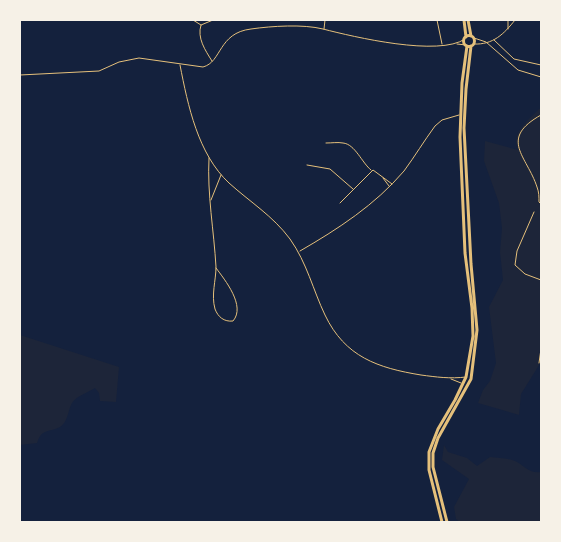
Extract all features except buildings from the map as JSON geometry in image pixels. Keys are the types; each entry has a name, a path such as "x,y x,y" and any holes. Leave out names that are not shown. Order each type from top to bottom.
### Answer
{"highway":[{"path":"442,522 429,470 429,452 438,429 463,384 473,336 466,253 460,137 462,83 469,45 473,37 466,20"},
{"path":"447,522 432,467 433,453 438,438 471,379 477,330 471,264 464,128 469,45 465,38 466,20"},
{"path":"465,38 473,37"}],"street":[{"path":"193,20 202,25 213,20"},
{"path":"324,30 325,20"},
{"path":"438,20 442,45"},
{"path":"508,20 508,29"},
{"path":"20,75 98,71 119,62 138,58 203,67 210,65 224,43 238,32 251,28 284,25 324,30 336,34 408,46 469,45 494,40 508,29 515,20"},
{"path":"202,25 200,37 212,62"},
{"path":"473,37 486,42 518,70 541,77"},
{"path":"453,44 465,38"},
{"path":"494,40 514,59 541,65"},
{"path":"180,65 200,138 209,158 221,175 276,223 298,251 307,268 326,316 336,334 348,346 369,361 385,368 450,379 463,384"},
{"path":"298,251 355,216 392,184 439,122 462,114"},
{"path":"541,115 521,132 518,140 520,153 537,186 539,202 541,204"},
{"path":"326,143 346,144 360,155 363,164 371,171 375,170 392,184"},
{"path":"209,158 216,268 214,294 216,310 222,319 233,321 236,316 236,306 229,289 216,268"},
{"path":"307,165 328,168 353,189"},
{"path":"340,203 371,171"},
{"path":"211,201 221,175"},
{"path":"383,177 383,180 389,187"},
{"path":"534,212 516,251 515,265 525,274 541,280"},
{"path":"539,363 541,349"},
{"path":"450,379 466,376"}],"shaded area":[{"path":"541,109 541,362 521,394 519,415 478,403 483,390 490,381 496,363 489,307 503,280 500,252 502,228 499,203 484,161 485,141 518,150 516,144 519,132"},
{"path":"20,335 119,367 116,402 100,401 99,393 95,388 79,396 74,401 63,425 43,433 37,443 20,445"},
{"path":"444,445 448,452 467,458 477,466 490,457 512,460 530,470 541,472 541,522 460,522 456,519 454,507 469,479 442,460"}]}
